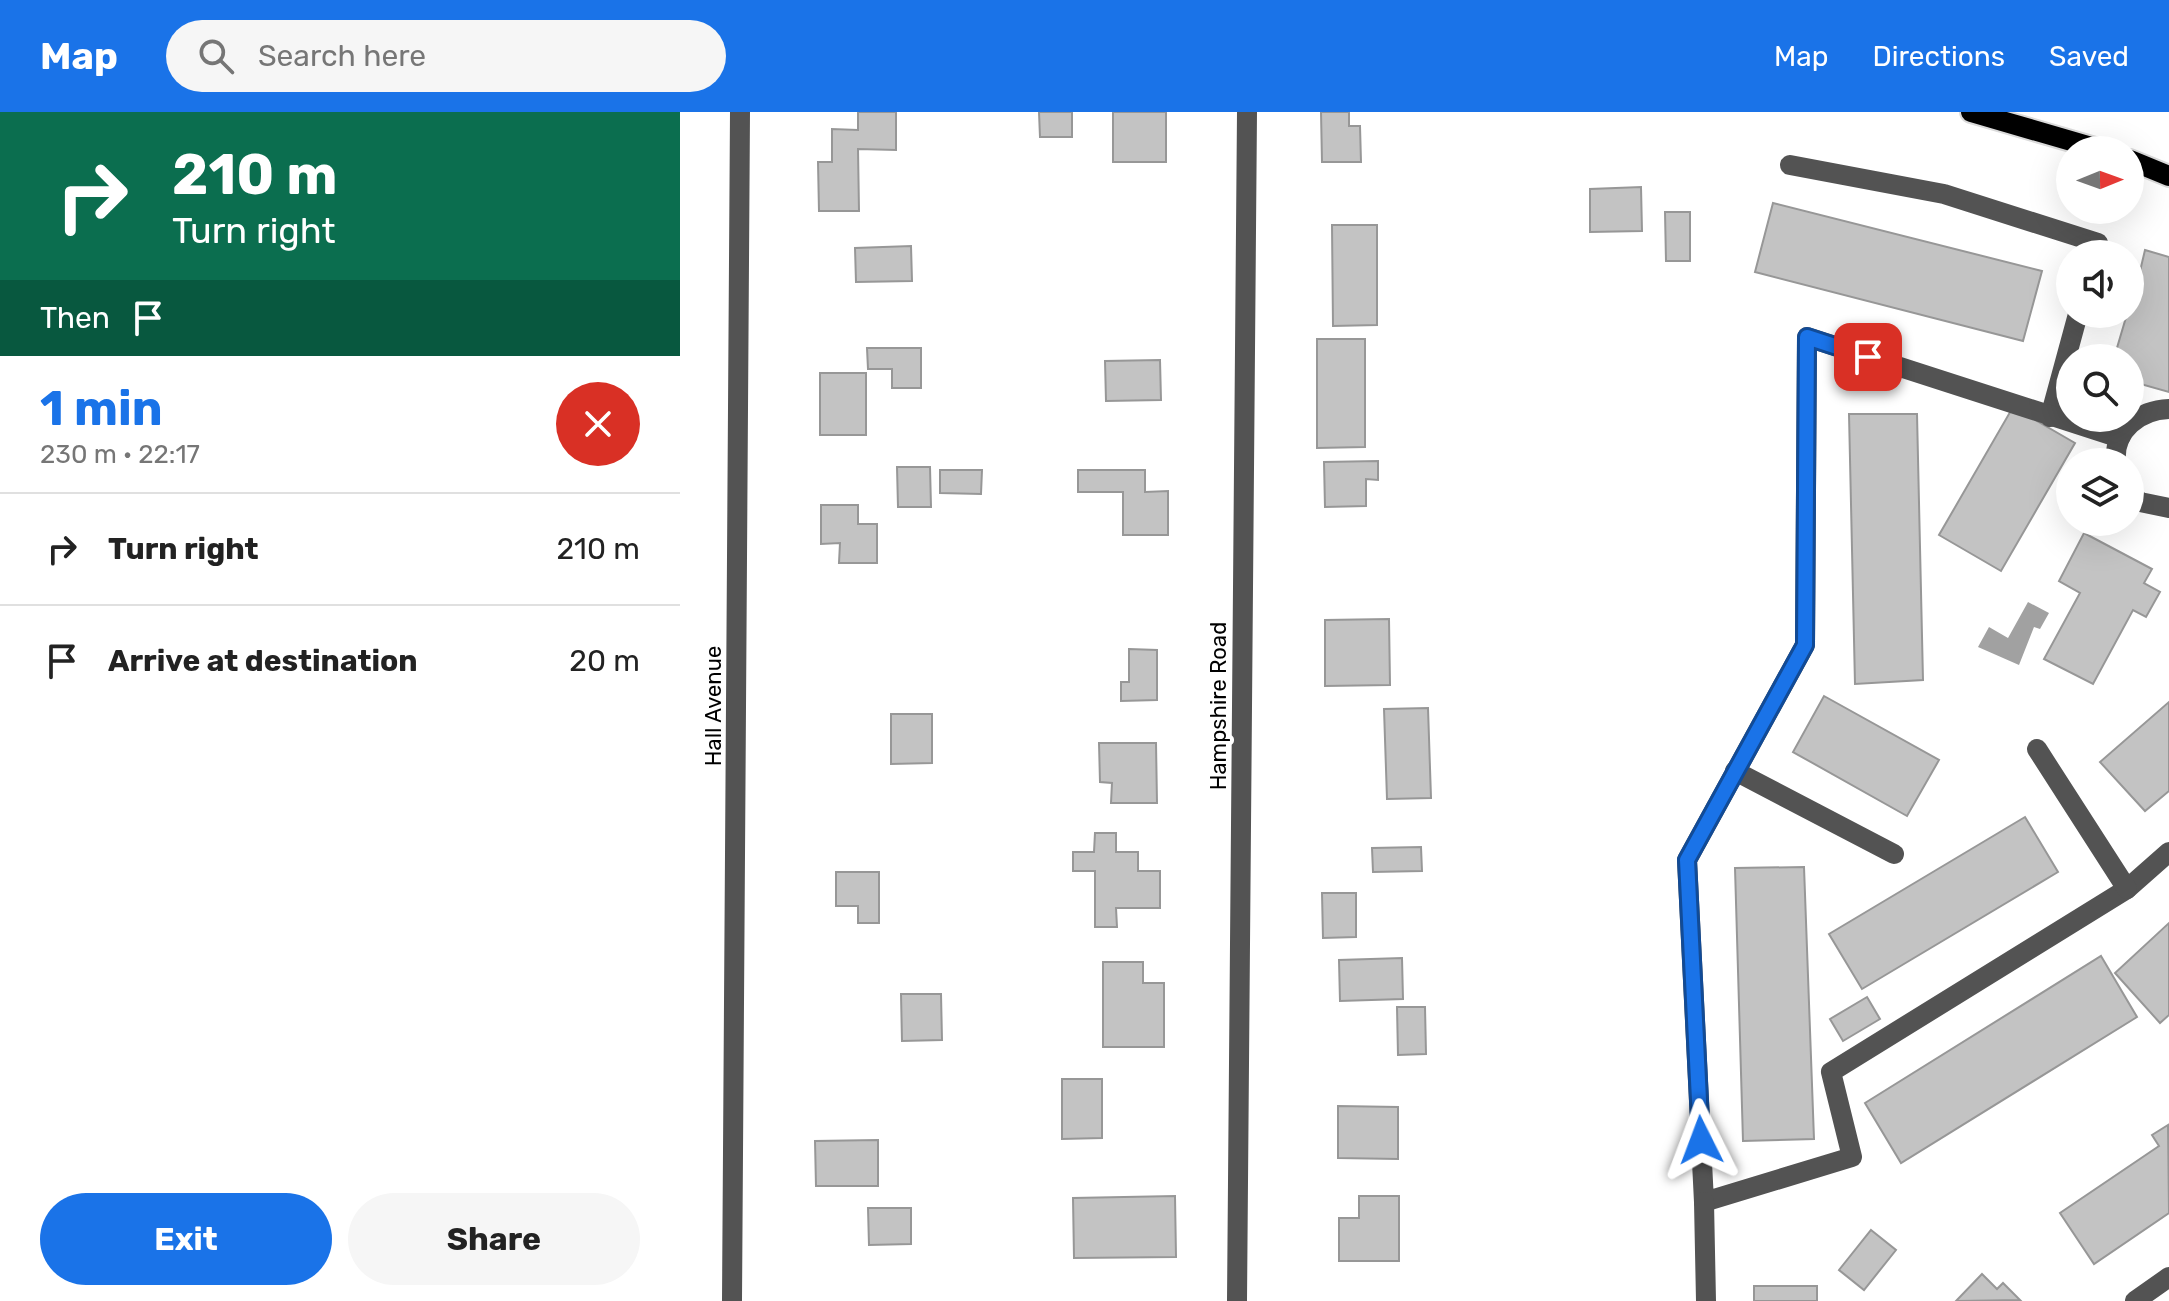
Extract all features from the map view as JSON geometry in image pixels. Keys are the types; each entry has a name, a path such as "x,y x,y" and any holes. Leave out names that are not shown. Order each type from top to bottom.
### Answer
{"main road":[{"path":"1971,112 2056,137"},
{"path":"2144,166 2169,176"}],"street":[{"name":"Hall Avenue","path":"732,1301 740,112"},
{"name":"Hampshire Road","path":"1237,1301 1247,112"},
{"path":"1790,165 1944,194 2089,240"},
{"path":"2050,417 2074,328"},
{"path":"1706,1301 1687,860 1805,645 1807,337 2120,438"},
{"path":"2118,448 2120,438 2131,422 2148,411 2169,409"},
{"path":"2144,503 2169,508"},
{"path":"2037,749 2127,889"},
{"path":"1735,771 1894,854"},
{"path":"1704,1202 1852,1157 1831,1072 2127,889 2169,852"},
{"path":"2135,1301 2169,1277"}],"shaded area":[{"path":"2028,602 2049,613 2040,629 2034,627 2019,665 1978,647 1989,627 2008,638"}],"building":[{"path":"858,112 896,112 896,150 858,149 859,211 819,211 818,162 832,162 832,129 858,130"},
{"path":"1039,112 1072,112 1072,137 1040,137"},
{"path":"1113,112 1166,112 1166,162 1113,162"},
{"path":"1321,112 1349,112 1349,126 1360,126 1361,162 1322,162"},
{"path":"1641,187 1642,231 1590,232 1590,189"},
{"path":"1773,203 2042,271 2023,341 1755,272"},
{"path":"1665,212 1690,212 1690,261 1666,261"},
{"path":"1332,225 1377,225 1377,325 1333,326"},
{"path":"911,246 912,281 856,282 855,248"},
{"path":"2145,250 2169,257 2169,392 2144,385 2144,344 2118,344 2123,328 2144,328"},
{"path":"1317,339 1365,339 1365,447 1317,448"},
{"path":"867,348 921,348 921,388 892,388 892,369 868,369"},
{"path":"1160,360 1161,400 1106,401 1105,361"},
{"path":"820,373 866,373 866,435 820,435"},
{"path":"2013,407 2075,443 2072,448 2056,448 2056,476 2001,571 1939,535"},
{"path":"1849,414 1917,414 1923,680 1855,684"},
{"path":"1378,461 1378,480 1366,479 1366,506 1325,507 1324,462"},
{"path":"897,467 930,467 931,507 898,507"},
{"path":"940,470 982,470 981,494 940,493"},
{"path":"1078,470 1145,470 1145,492 1168,491 1168,535 1123,535 1123,492 1078,492"},
{"path":"821,505 858,505 858,524 877,524 877,563 839,563 840,543 821,544"},
{"path":"2082,536 2090,536 2152,569 2144,583 2160,592 2146,617 2133,610 2093,684 2044,659 2080,593 2059,581"},
{"path":"1389,619 1390,685 1325,686 1325,620"},
{"path":"1129,649 1157,650 1157,700 1121,701 1121,682 1129,682"},
{"path":"1824,696 1939,760 1907,816 1793,752"},
{"path":"2169,702 2169,791 2145,811 2100,762"},
{"path":"1428,708 1431,798 1387,799 1384,709"},
{"path":"891,714 932,714 932,763 891,764"},
{"path":"1099,743 1156,743 1157,803 1111,803 1112,783 1100,782"},
{"path":"2025,817 2058,872 1862,989 1829,934"},
{"path":"1095,833 1116,833 1116,852 1138,852 1138,871 1160,871 1160,908 1116,908 1117,927 1095,927 1095,871 1073,871 1073,852 1094,852"},
{"path":"1421,847 1422,871 1373,872 1372,848"},
{"path":"1804,867 1814,1139 1743,1141 1735,868"},
{"path":"836,872 879,872 879,923 858,923 858,906 836,906"},
{"path":"1322,893 1356,893 1356,937 1323,938"},
{"path":"2169,923 2169,1015 2160,1023 2115,973"},
{"path":"2101,956 2137,1017 1901,1163 1865,1103"},
{"path":"1402,958 1403,999 1340,1001 1339,960"},
{"path":"1103,962 1143,962 1143,983 1164,983 1164,1047 1103,1047"},
{"path":"901,994 941,994 942,1040 902,1041"},
{"path":"1867,997 1880,1019 1843,1041 1830,1019"},
{"path":"1397,1007 1425,1007 1426,1054 1398,1055"},
{"path":"1062,1079 1102,1079 1102,1138 1062,1139"},
{"path":"1338,1106 1398,1107 1398,1159 1338,1158"},
{"path":"2168,1125 2169,1213 2094,1264 2060,1213 2159,1146 2152,1135"},
{"path":"878,1140 878,1186 816,1186 815,1141"},
{"path":"1175,1196 1176,1257 1074,1258 1073,1198"},
{"path":"1359,1196 1399,1196 1399,1261 1339,1261 1339,1218 1359,1218"},
{"path":"868,1208 911,1208 911,1244 869,1245"},
{"path":"1871,1230 1896,1250 1864,1290 1839,1270"},
{"path":"1982,1274 1997,1289 2003,1283 2020,1300 1956,1301"},
{"path":"1754,1286 1817,1286 1817,1301 1754,1301"}],"route":[{"path":"1701,1140 1687,860 1805,645 1807,337 1868,357"}]}
